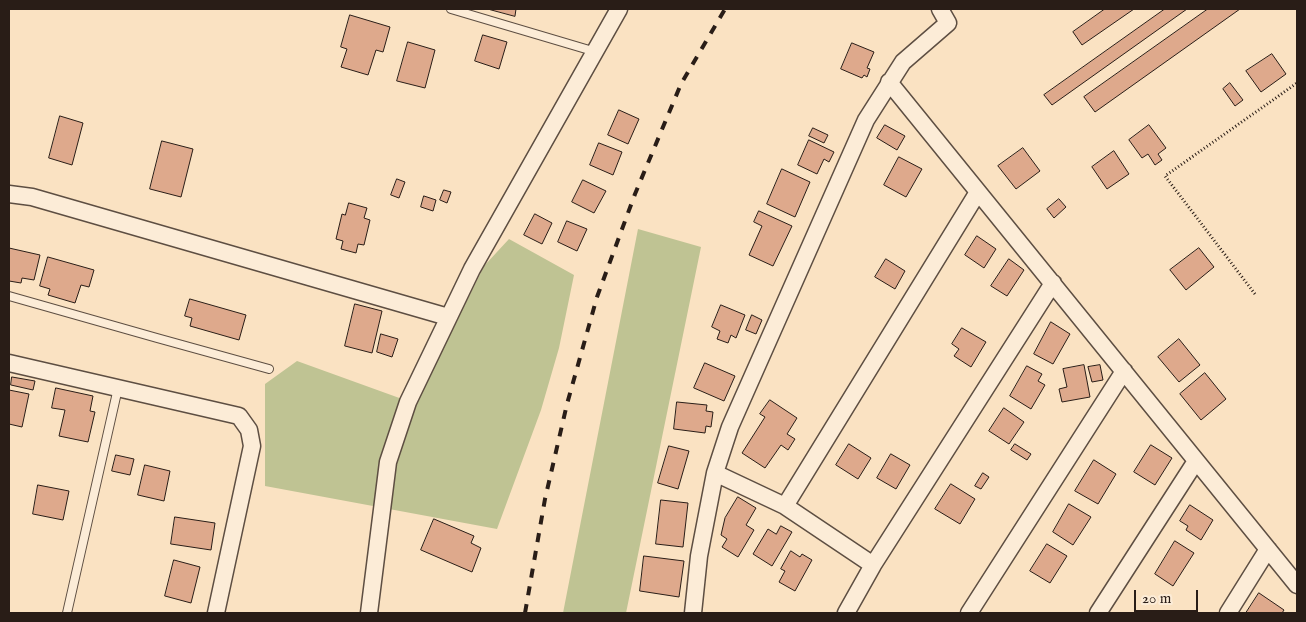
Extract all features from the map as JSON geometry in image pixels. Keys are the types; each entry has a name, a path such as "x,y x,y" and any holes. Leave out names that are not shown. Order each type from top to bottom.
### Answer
{"street":[{"path":"369,613 388,462 408,402 472,269 620,9"},
{"path":"693,613 699,556 715,474 730,427 866,120 903,62 948,22 940,9"},
{"path":"890,82 1297,585"},
{"path":"785,506 978,192"},
{"path":"9,194 32,197 448,317"},
{"path":"846,613 873,565 1053,283"},
{"path":"9,363 239,416 249,430 252,446 216,613"},
{"path":"969,613 1124,371"},
{"path":"1098,613 1196,461"},
{"path":"715,474 785,506 873,565"},
{"path":"1228,613 1268,549"}],"lane":[{"path":"451,9 596,52"},
{"path":"9,296 269,369"},
{"path":"68,613 118,388"}],"path":[{"path":"1255,294 1165,176 1297,83"}],"green space":[{"path":"638,229 701,247 626,613 563,613"},
{"path":"509,239 574,275 559,348 541,410 497,529 265,486 265,384 297,361 416,404 484,266"}],"building":[{"path":"488,9 516,9 515,16"},
{"path":"1105,9 1134,9 1082,45 1073,32"},
{"path":"1165,9 1187,9 1052,105 1044,95"},
{"path":"1208,9 1240,9 1095,112 1084,97"},
{"path":"350,15 390,27 383,52 376,50 368,75 341,67 347,49 341,47"},
{"path":"483,35 507,42 499,69 475,61"},
{"path":"408,42 435,50 425,88 397,81"},
{"path":"852,43 874,52 867,68 870,69 867,77 864,75 862,78 841,69"},
{"path":"1272,54 1286,74 1261,92 1246,71"},
{"path":"1230,83 1243,100 1235,106 1223,89"},
{"path":"619,110 639,119 628,144 608,135"},
{"path":"60,116 83,123 72,165 49,158"},
{"path":"885,125 905,136 897,150 877,138"},
{"path":"1149,125 1166,148 1158,154 1162,160 1155,165 1148,154 1142,158 1129,140"},
{"path":"813,128 828,135 824,143 809,136"},
{"path":"809,140 834,152 829,162 824,159 817,174 798,165"},
{"path":"162,141 193,149 181,197 150,189"},
{"path":"599,143 622,152 613,175 590,165"},
{"path":"1023,148 1040,171 1016,189 998,166"},
{"path":"1114,151 1129,174 1107,189 1092,167"},
{"path":"899,157 922,169 906,197 884,185"},
{"path":"782,169 810,182 795,217 767,204"},
{"path":"397,179 405,182 399,198 391,195"},
{"path":"583,180 606,191 594,213 572,202"},
{"path":"444,190 451,192 447,203 440,200"},
{"path":"424,196 436,200 433,211 421,207"},
{"path":"1059,199 1066,207 1054,218 1047,209"},
{"path":"349,203 367,208 364,218 370,220 364,245 358,244 356,253 341,249 343,241 336,239 342,214 345,215"},
{"path":"759,211 792,226 773,266 749,255 762,226 754,222"},
{"path":"535,214 552,223 542,244 524,235"},
{"path":"567,221 587,229 577,251 558,242"},
{"path":"977,236 996,249 984,268 965,255"},
{"path":"9,248 40,255 34,280 22,278 21,283 9,281"},
{"path":"1199,248 1214,267 1186,290 1170,270"},
{"path":"48,257 94,270 89,287 81,285 75,303 48,295 50,289 40,286"},
{"path":"886,259 905,271 895,289 875,277"},
{"path":"1009,259 1024,270 1007,296 991,286"},
{"path":"190,299 246,315 239,340 190,326 192,318 185,316"},
{"path":"355,304 382,311 372,353 345,346"},
{"path":"721,305 745,315 736,338 731,335 728,343 717,339 720,331 712,327"},
{"path":"752,315 762,320 756,334 746,330"},
{"path":"1051,322 1070,334 1053,364 1034,354"},
{"path":"962,328 986,342 971,367 954,356 959,349 952,344"},
{"path":"381,334 398,339 392,357 377,352"},
{"path":"1179,339 1200,365 1179,382 1158,357"},
{"path":"705,363 735,376 724,401 694,388"},
{"path":"1084,365 1090,397 1062,402 1059,389 1067,387 1063,369"},
{"path":"1100,365 1103,380 1092,382 1088,367"},
{"path":"1027,366 1042,374 1038,381 1045,385 1031,409 1010,396"},
{"path":"1205,373 1226,399 1201,420 1180,394"},
{"path":"12,377 35,381 33,390 11,385"},
{"path":"56,388 93,396 90,411 95,412 88,442 59,436 65,410 52,408"},
{"path":"9,390 29,394 22,427 9,424"},
{"path":"770,400 797,418 787,434 795,439 788,450 781,445 765,468 742,453 765,417 760,414"},
{"path":"677,402 707,405 706,411 713,412 711,427 706,426 705,433 674,429"},
{"path":"1004,408 1024,422 1009,444 989,431"},
{"path":"849,444 871,458 858,479 836,465"},
{"path":"1015,444 1031,454 1027,460 1011,450"},
{"path":"1151,445 1172,458 1155,485 1134,472"},
{"path":"669,446 689,451 678,489 658,483"},
{"path":"891,454 910,465 896,489 877,478"},
{"path":"116,455 134,459 130,475 112,471"},
{"path":"1094,460 1116,474 1098,504 1075,491"},
{"path":"145,465 170,471 164,501 138,495"},
{"path":"983,473 989,477 981,489 975,486"},
{"path":"951,484 975,499 960,524 935,509"},
{"path":"38,485 69,491 63,520 33,514"},
{"path":"738,497 756,508 746,525 754,530 738,557 722,547 727,539 721,535 725,518"},
{"path":"661,500 688,503 683,547 656,544"},
{"path":"1069,504 1091,517 1073,545 1053,532"},
{"path":"1190,505 1213,520 1201,540 1186,530 1188,526 1180,521"},
{"path":"175,517 215,523 211,550 171,544"},
{"path":"434,519 474,536 471,543 481,548 472,572 421,550"},
{"path":"781,526 792,532 772,566 753,554 768,529 776,534"},
{"path":"1175,541 1194,553 1173,586 1155,574"},
{"path":"1047,544 1067,556 1050,583 1030,571"},
{"path":"791,551 800,557 802,554 812,560 795,591 779,582 785,571 781,569"},
{"path":"644,556 684,561 679,597 640,591"},
{"path":"174,560 200,567 191,603 165,596"},
{"path":"1259,593 1284,610 1282,613 1246,613"}],"railway":[{"path":"525,613 545,499 567,404 597,297 635,194 681,84 725,9"}]}
